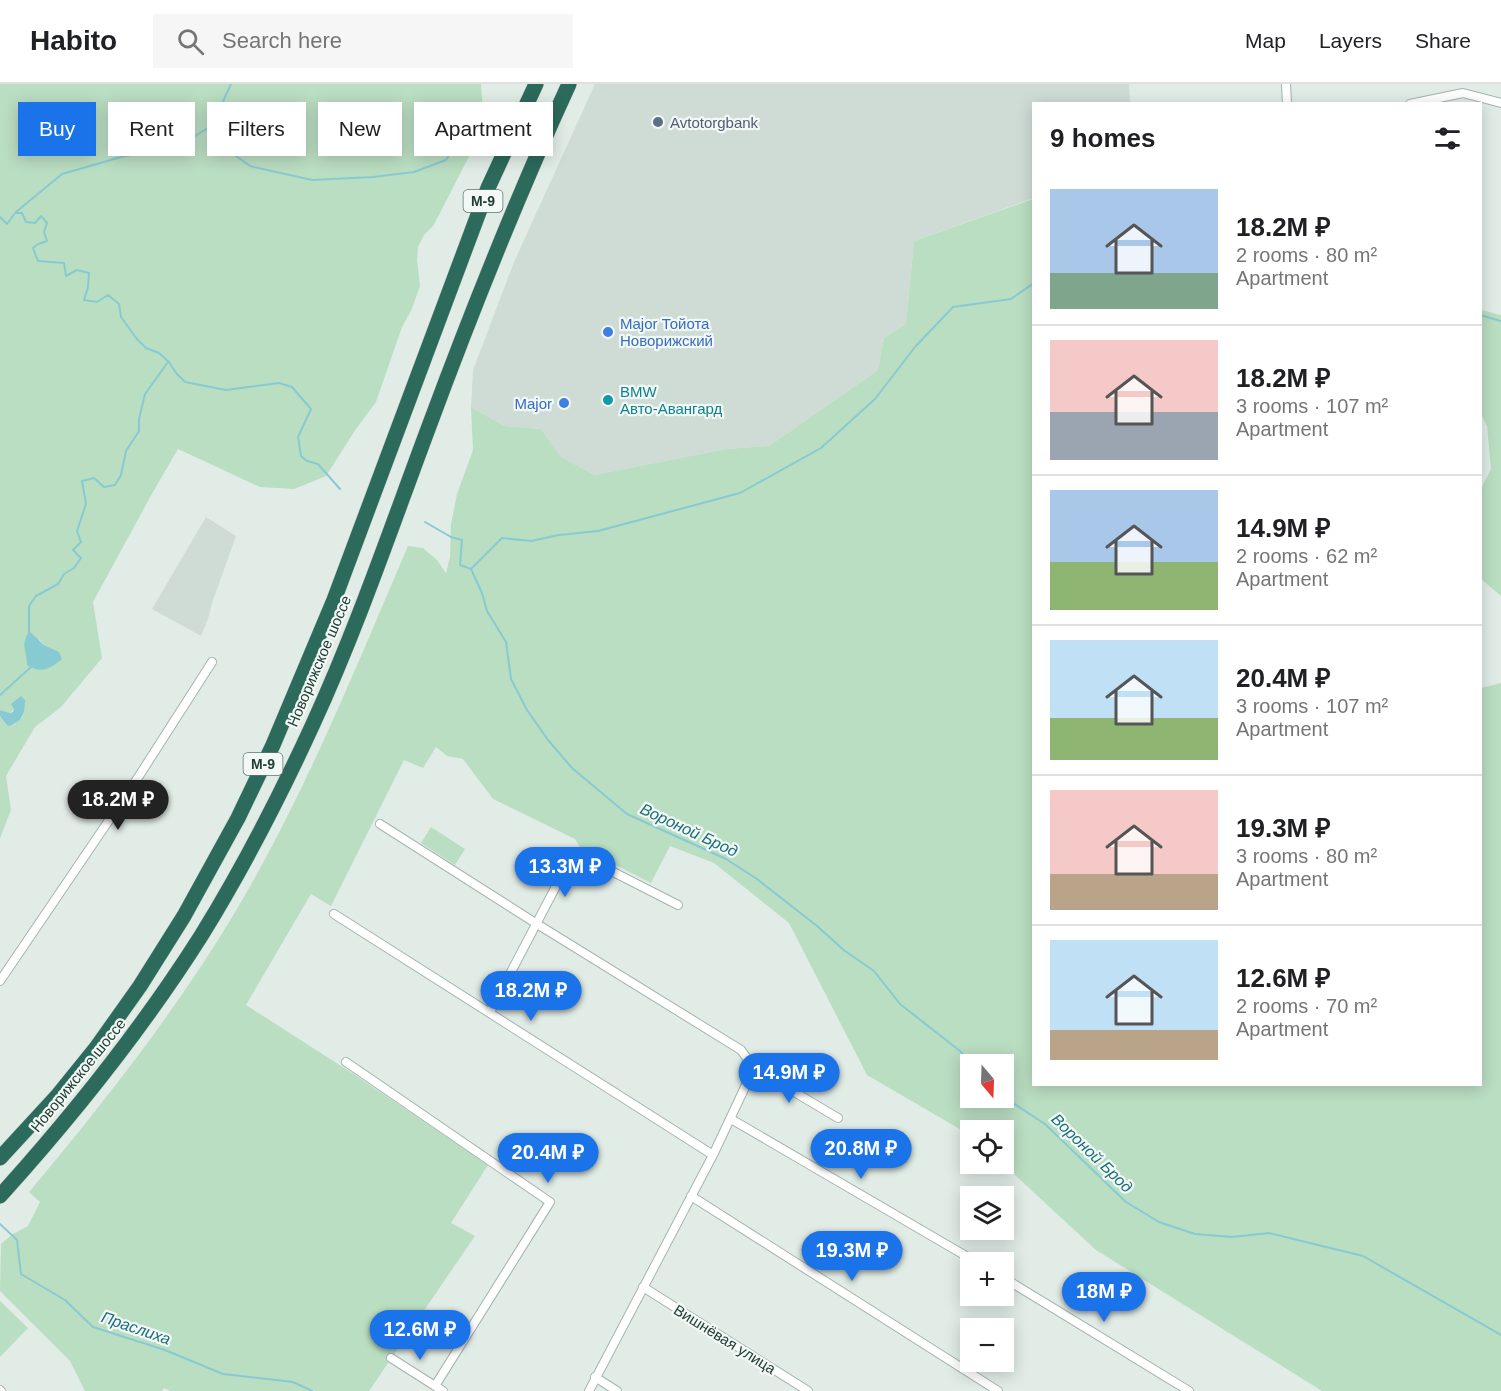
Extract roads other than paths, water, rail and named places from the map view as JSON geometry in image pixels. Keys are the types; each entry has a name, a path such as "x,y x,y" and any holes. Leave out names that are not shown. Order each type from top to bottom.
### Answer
{"highway":[{"name":"Новорижское шоссе","path":"0,1158 58,1095 96,1048 140,986 184,916 238,818 273,745 334,600 488,188 536,84"},
{"name":"Новорижское шоссе","path":"1,1195 85,1098 149,1014 201,936 267,819 314,723 342,655 475,309 529,175 569,84"}],"street":[{"path":"1286,84 1287,102"},
{"path":"1417,102 1462,89 1501,103"},
{"path":"0,981 132,786 212,662"},
{"path":"380,824 741,1050 754,1068 838,1118"},
{"path":"490,1012 574,852 678,905"},
{"path":"334,914 713,1155"},
{"path":"346,1062 550,1202 439,1388 391,1358"},
{"path":"589,1391 713,1155 754,1068"},
{"path":"731,1119 960,1253"},
{"path":"691,1196 998,1391"},
{"path":"1014,1284 1190,1391"},
{"name":"Вишнёвая улица","path":"643,1287 808,1391"},
{"path":"595,1377 617,1391"}],"water":[{"path":"29,631 44,645 59,652 62,659 41,670 27,665 24,644"},
{"path":"21,696 25,700 22,717 13,725 8,726 0,716 0,710 13,712 11,704"}],"waterway":[{"path":"16,212 62,174 121,157 179,146 208,128 214,121 231,84"},
{"path":"236,156 250,166 312,180 414,172 446,160 449,156"},
{"name":"Вороной Брод","path":"0,217 7,224 15,213 22,213 26,222 35,223 41,216 47,223 44,232 47,241 33,248 38,261 64,263 66,276 77,270 89,273 84,300 97,302 108,295 119,304 121,317 137,339 146,348 159,353 185,382 226,390 279,383 292,387 311,409 298,437 301,456 307,461 318,464 340,489"},
{"path":"471,569 502,538 531,541 559,535 598,531 740,493 821,448 875,399 915,347 953,307 1011,299 1032,284"},
{"path":"1482,316 1501,321"},
{"name":"Праслиха","path":"29,634 29,606 36,596 58,584 64,574 74,568 81,558 73,550 81,542 77,531 86,504 82,481 94,478 104,487 115,485 121,475 126,451 139,431 139,419 145,394 168,362"},
{"name":"Вороной Брод","path":"425,522 451,537 462,540 460,565 471,569 487,611 506,642 511,679 527,710 572,768 627,814 726,859 757,879 845,951 874,971 900,1004 963,1054"},
{"name":"Праслиха","path":"0,695 31,667"},
{"name":"Вороной Брод","path":"1014,1104 1045,1124 1126,1202 1159,1222 1195,1234 1232,1237 1269,1233 1363,1256 1501,1335"},
{"name":"Праслиха","path":"0,1224 17,1240 21,1274 65,1300 93,1327 165,1350 223,1374 293,1382 312,1391"}],"place":[{"name":"Avtotorgbank","path":"658,122"},
{"name":"Major Тойота Новорижский","path":"608,332"},
{"name":"BMW Авто-Авангард","path":"608,400"},
{"name":"Major","path":"564,403"}]}
